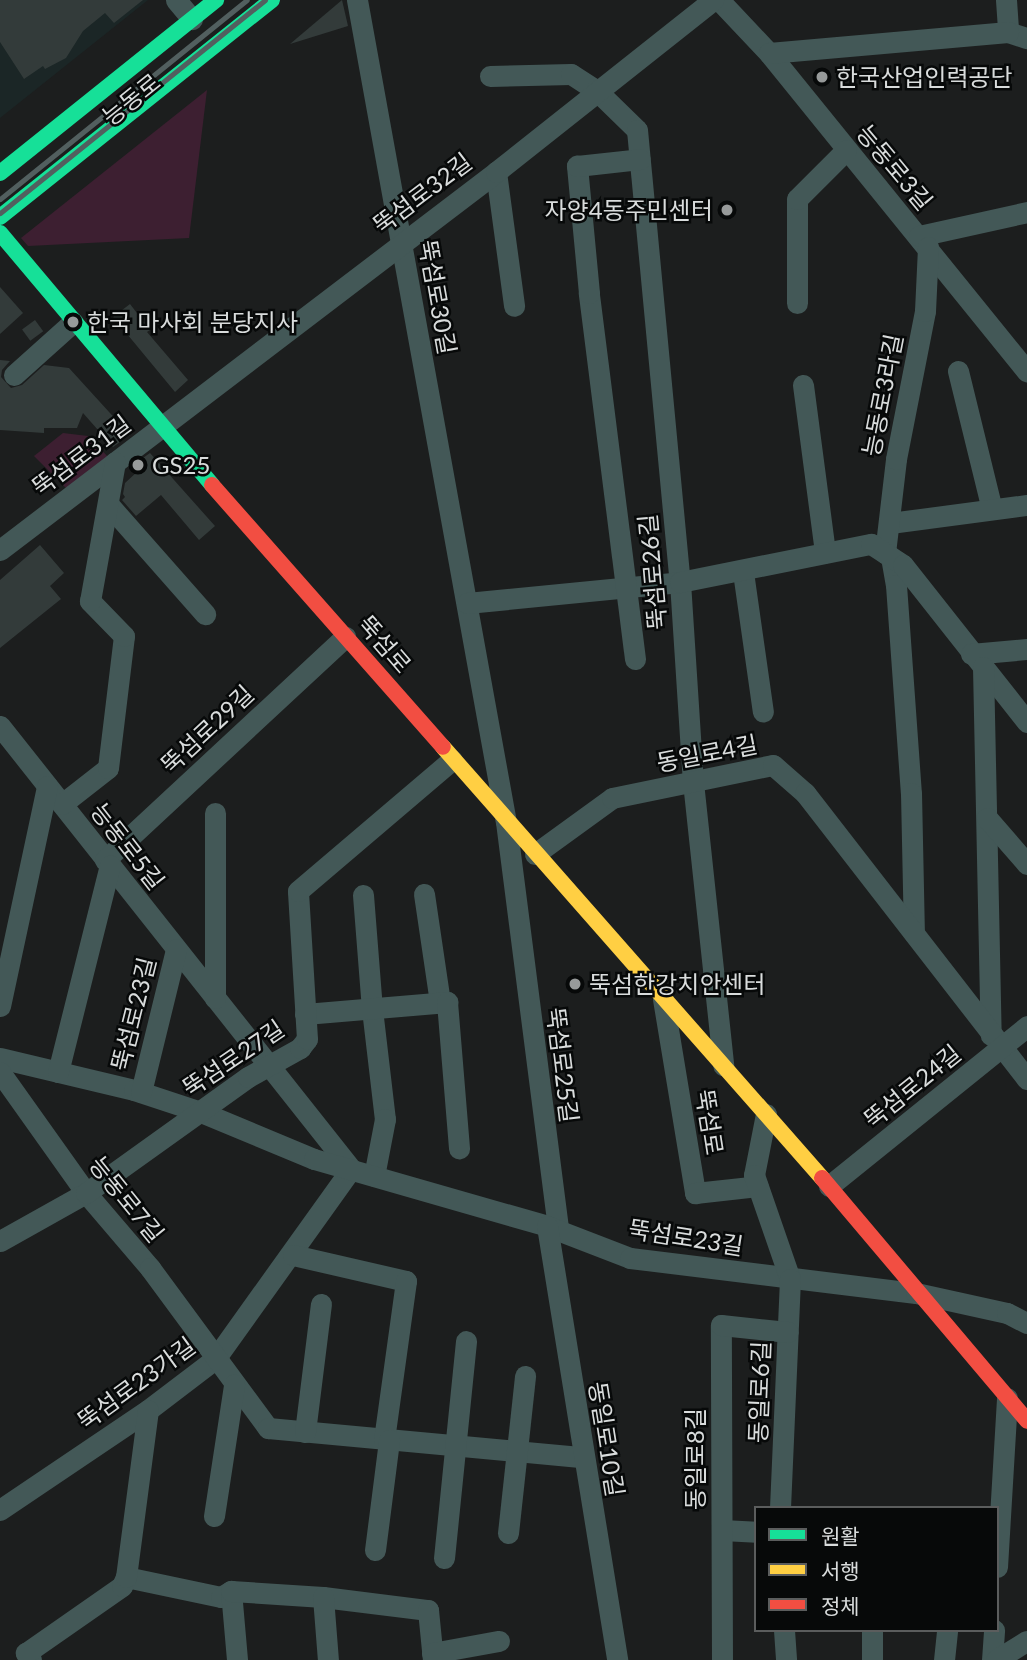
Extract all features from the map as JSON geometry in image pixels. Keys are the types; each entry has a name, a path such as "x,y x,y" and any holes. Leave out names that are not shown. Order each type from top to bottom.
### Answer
{"main road":[{"name":"능동로","path":"0,173 216,0"},
{"path":"0,201 251,0"},
{"path":"0,217 272,0"},
{"name":"능동로","path":"0,234 291,0"},
{"name":"뚝섬로","path":"0,234 161,427 829,1186 916,1293 1027,1421"}],"street":[{"path":"176,0 192,19"},
{"name":"뚝섬로30길","path":"357,0 506,822"},
{"name":"뚝섬로32길","path":"161,427 401,241 496,172 596,90 713,0"},
{"name":"능동로3길","path":"719,0 769,53 1027,372"},
{"path":"769,53 1018,35 1006,0"},
{"name":"뚝섬로26길","path":"491,76 571,74 596,90 637,130 680,582 693,782 723,1065"},
{"path":"797,303 797,199 846,150"},
{"path":"635,659 589,293 577,166 640,159"},
{"path":"496,172 514,306"},
{"path":"923,242 1027,212"},
{"name":"능동로3라길","path":"882,551 890,523 896,459 925,311 923,242"},
{"path":"14,374 73,322"},
{"path":"958,371 992,509"},
{"path":"803,385 825,553"},
{"name":"뚝섬로31길","path":"0,550 161,427"},
{"path":"61,804 108,768 124,636 90,601 115,462"},
{"path":"108,504 205,614"},
{"path":"890,523 1027,505"},
{"path":"467,603 680,582 743,572 825,553 882,551 903,565 1027,722"},
{"path":"882,551 896,585 911,793 914,933"},
{"path":"743,572 763,712"},
{"name":"뚝섬로29길","path":"107,862 345,637"},
{"path":"977,660 1027,649"},
{"path":"977,660 988,818 996,1042"},
{"name":"능동로5길","path":"0,726 351,1169"},
{"name":"뚝섬로27길","path":"0,1241 86,1193 268,1066 300,1048 307,1039 298,891 452,760"},
{"name":"동일로4길","path":"535,855 612,798 773,765 805,793 1027,1079"},
{"path":"0,1006 47,786"},
{"path":"215,813 215,998"},
{"path":"988,818 1027,864"},
{"name":"뚝섬로25길","path":"506,822 552,1228"},
{"path":"58,1072 107,862"},
{"path":"424,894 440,1003"},
{"path":"363,895 372,1009 385,1119 374,1176"},
{"name":"뚝섬로23길","path":"141,1092 176,949"},
{"name":"뚝섬로","path":"663,997 695,1193 758,1186"},
{"path":"306,1014 447,1002 459,1149"},
{"name":"뚝섬로24길","path":"829,1186 996,1042 1027,1026"},
{"name":"뚝섬로23길","path":"0,1058 141,1092 201,1112 314,1159 552,1228 630,1258 916,1293"},
{"name":"능동로7길","path":"0,1072 86,1193 150,1268 268,1429 583,1458"},
{"name":"뚝섬로","path":"766,1114 754,1175 790,1279"},
{"name":"뚝섬로23가길","path":"0,1510 148,1410 215,1359 293,1255 351,1169"},
{"name":"동일로10길","path":"552,1228 583,1458 617,1660"},
{"path":"293,1255 406,1281 375,1550"},
{"name":"동일로6길","path":"780,1506 790,1279"},
{"path":"916,1293 1007,1313 1027,1323"},
{"path":"304,1432 321,1304"},
{"name":"동일로8길","path":"722,1660 721,1325 788,1332"},
{"path":"444,1558 466,1341"},
{"path":"508,1533 519,1452 525,1376"},
{"path":"215,1516 234,1385"},
{"path":"999,1533 1007,1398"},
{"path":"31,1660 26,1653 122,1586 126,1577 148,1410"},
{"path":"722,1531 754,1532"},
{"path":"126,1577 221,1597 231,1591 323,1597 428,1610 432,1657 499,1641"},
{"path":"231,1591 237,1660"},
{"path":"323,1597 328,1660"},
{"path":"784,1632 786,1660"},
{"path":"872,1632 872,1660"},
{"path":"944,1660 947,1632"},
{"path":"994,1632 994,1660 1027,1641"}],"shaded area":[{"path":"0,0 148,0 0,118"},
{"path":"207,90 189,238 28,246 21,238"},
{"path":"63,433 88,436 109,458 67,489 34,456"}],"building":[{"path":"0,0 143,0 114,23 105,13 83,31 66,58 45,69 43,66 24,79 0,42"},
{"path":"342,0 348,26 290,44"},
{"path":"0,287 23,313 0,334"},
{"path":"130,304 150,330 147,332 188,380 175,392 113,317"},
{"path":"35,320 43,331 30,341 22,329"},
{"path":"0,360 10,361 2,370 1,377 11,388 22,385 44,365 69,368 130,435 113,447 83,413 77,428 44,428 44,433 0,430"},
{"path":"150,453 215,526 199,540 161,495 136,516 122,500 125,497 125,483 138,471 133,465"},
{"path":"40,545 64,573 50,586 61,599 0,648 0,580"}],"railway":[{"path":"0,199 247,0"},
{"path":"0,213 265,0"}],"traffic: fast":[{"path":"0,173 216,0"},
{"path":"0,217 272,0"},
{"path":"0,233 212,485"}],"traffic: slow":[{"path":"443,747 822,1178"}],"traffic: jam":[{"path":"212,485 443,747"},
{"path":"822,1178 1027,1421"}],"place":[{"name":"한국산업인력공단","path":"822,77"},
{"name":"자양4동주민센터","path":"727,210"},
{"name":"한국 마사회 분당지사","path":"73,322"},
{"name":"GS25","path":"138,465"},
{"name":"뚝섬한강치안센터","path":"575,984"}]}
